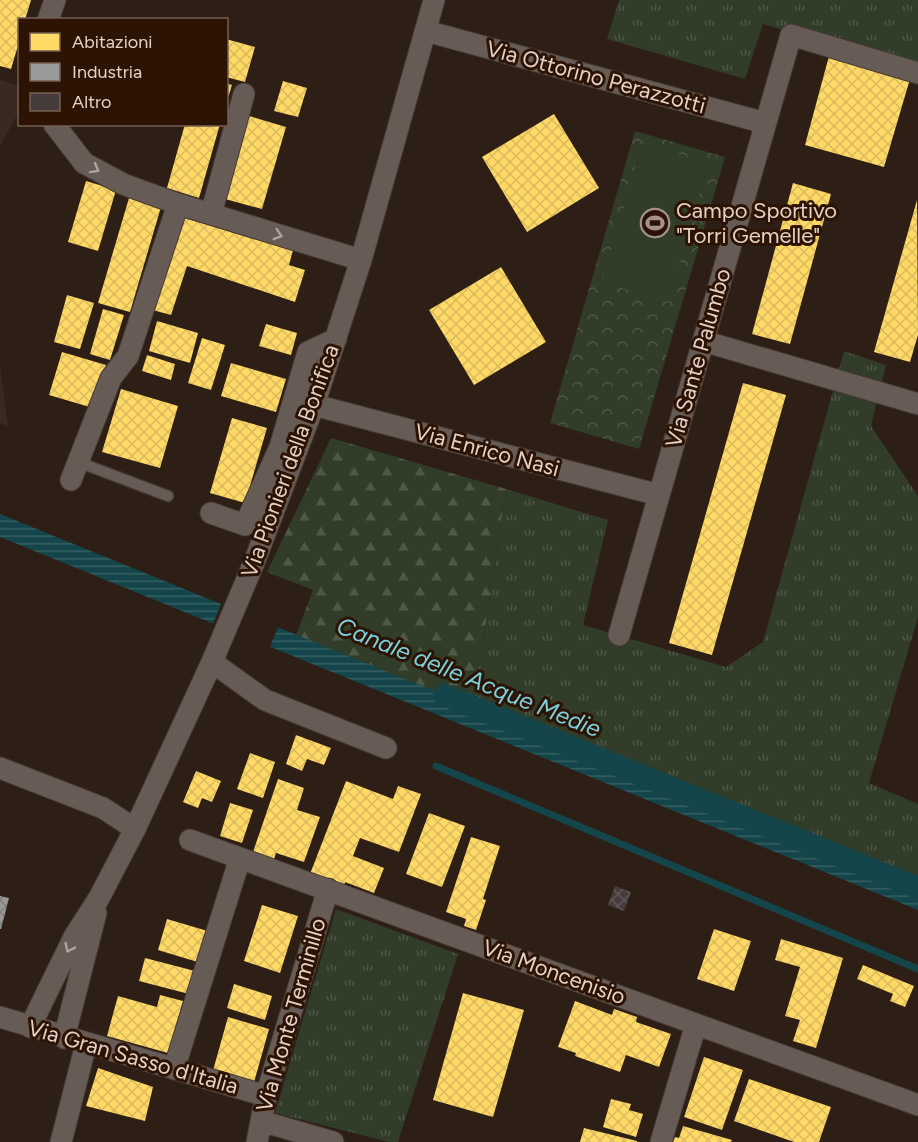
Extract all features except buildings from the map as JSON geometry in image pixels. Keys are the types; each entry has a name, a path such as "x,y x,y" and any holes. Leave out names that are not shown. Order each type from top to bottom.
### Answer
{"street":[{"path":"49,18 55,0"},
{"name":"Via Pionieri della Bonifica","path":"30,1027 74,937 99,898 139,822 212,662 255,560 314,405 336,339 435,2"},
{"name":"Via Ottorino Perazzotti","path":"426,31 765,123"},
{"name":"Via Sante Palumbo","path":"619,635 791,35 918,73"},
{"path":"211,214 244,94"},
{"path":"55,126 84,163 123,184 178,204 361,260"},
{"path":"75,471 111,378 128,356 178,204"},
{"path":"211,513 245,525 280,447 308,352 336,339"},
{"path":"703,341 918,404"},
{"name":"Via Enrico Nasi","path":"314,405 659,495"},
{"path":"212,662 265,700 386,748"},
{"path":"0,768 139,822"},
{"name":"Via Moncenisio","path":"190,840 918,1105"},
{"path":"174,1069 240,858"},
{"name":"Via Monte Terminillo","path":"257,1142 266,1096 328,890"},
{"name":"Via Pionieri della Bonifica","path":"64,1038 99,898"},
{"name":"Via Gran Sasso d'Italia","path":"0,1017 64,1038 266,1096"},
{"path":"661,1142 696,1024"},
{"path":"61,1142 86,1044"},
{"path":"261,1121 333,1142"}],"lane":[{"path":"75,471 168,496"}],"shaded area":[{"path":"0,80 18,85 18,114 0,146"},
{"path":"0,367 8,426 0,423"}],"green space":[{"path":"619,0 918,0 918,70 763,24 745,79 607,39"},
{"path":"635,131 725,157 639,449 550,423"},
{"name":"Campo Sportivo \"Torri Gemelle\"","path":"642,144 708,163 668,302 602,282"},
{"path":"844,351 886,365 871,426 918,496 918,617 869,783 918,804 918,888 473,707 506,489 608,520 583,625 726,667 763,642"},
{"path":"331,438 506,489 473,707 296,635 313,590 267,572"},
{"path":"336,909 458,954 398,1142 389,1142 275,1113"}],"water":[{"path":"0,514 918,888 918,910 0,537"}],"pier":[{"path":"222,602 279,625 269,649 212,626"}],"waterway":[{"name":"Canale delle Acque Medie","path":"444,695 918,888"},
{"path":"436,766 918,969"}],"place":[{"name":"Campo Sportivo \"Torri Gemelle\"","path":"655,223"}]}
